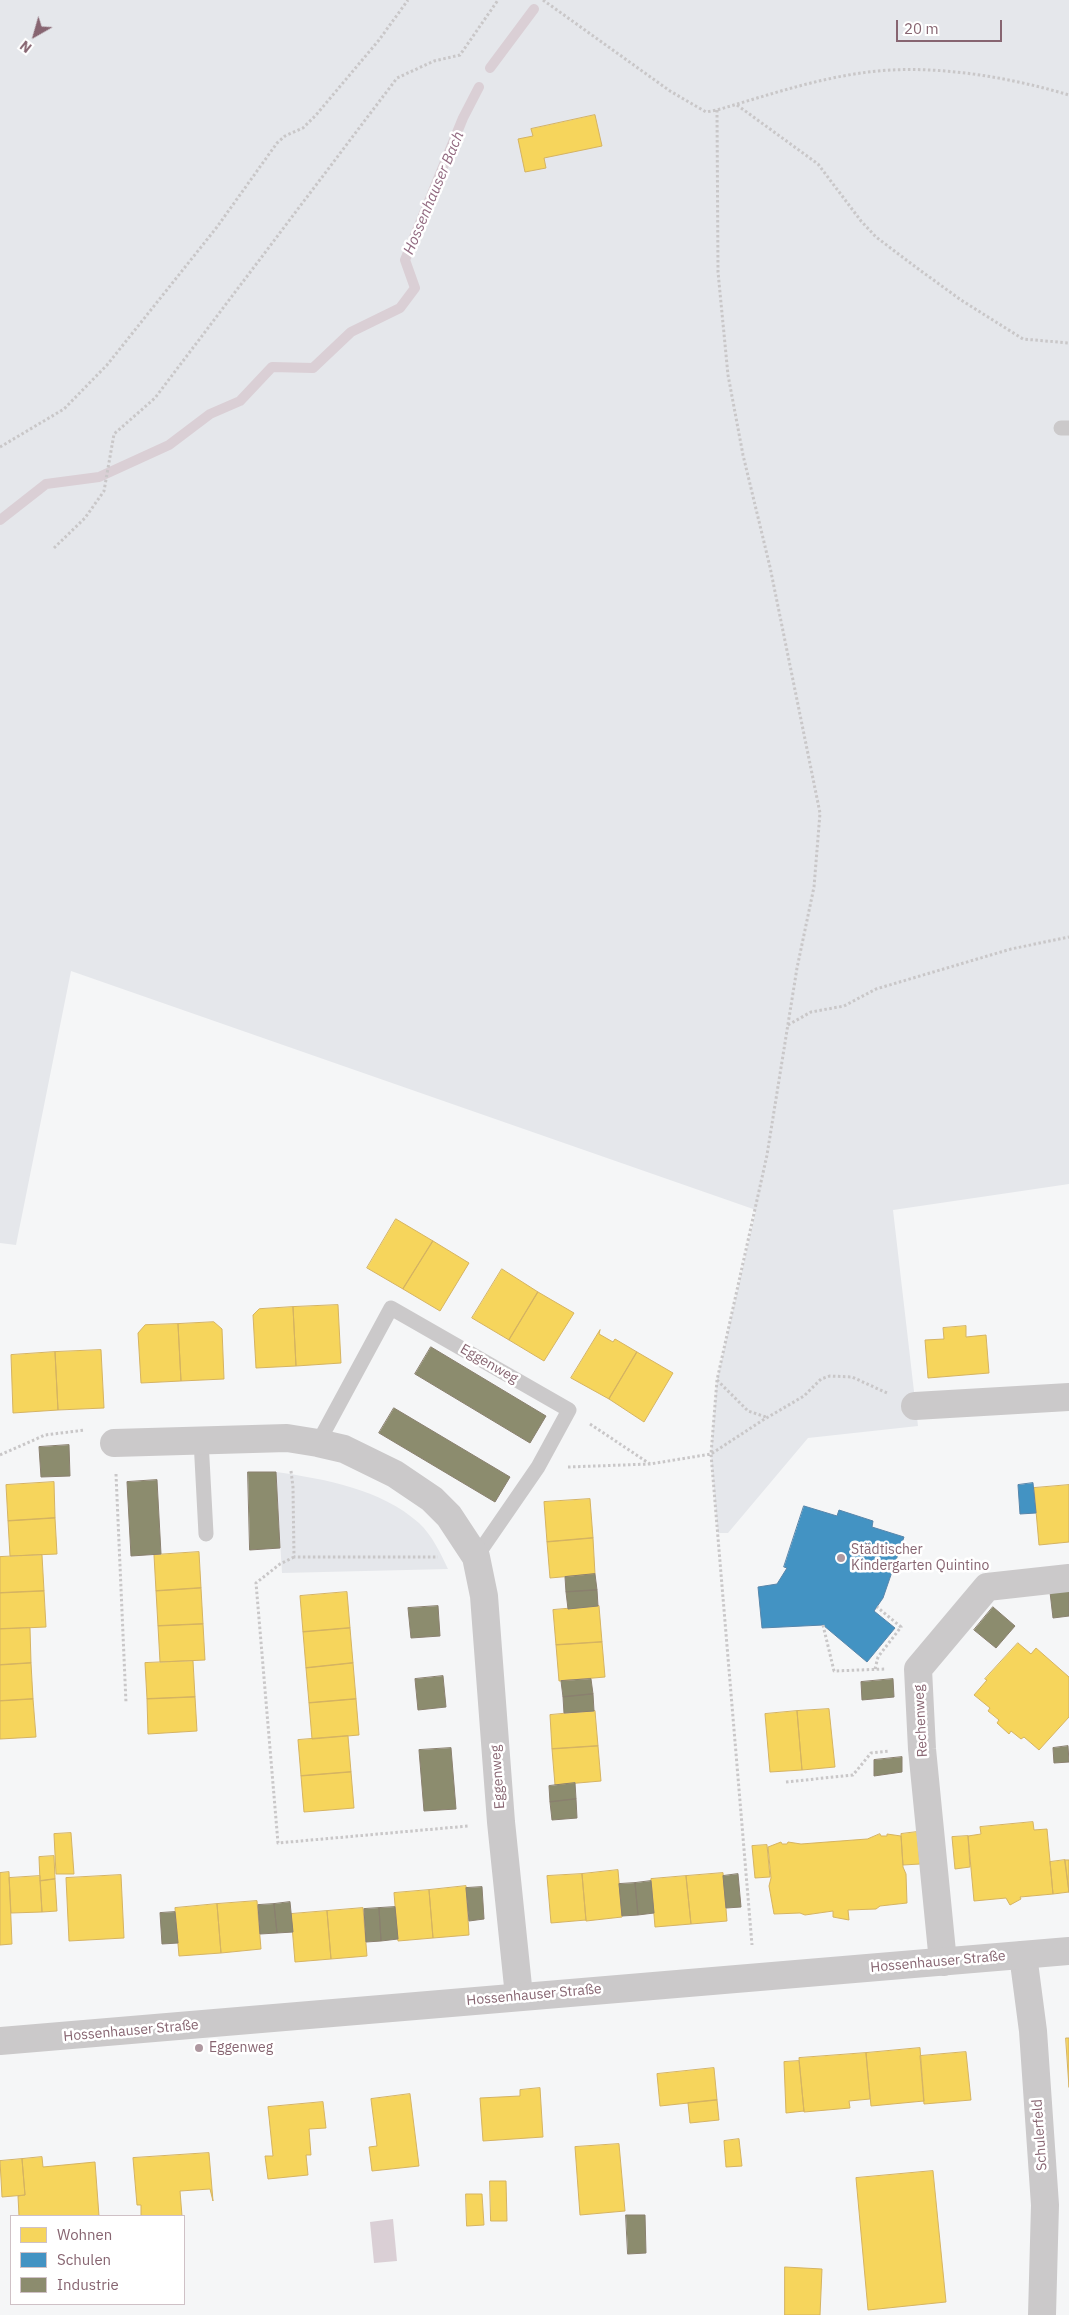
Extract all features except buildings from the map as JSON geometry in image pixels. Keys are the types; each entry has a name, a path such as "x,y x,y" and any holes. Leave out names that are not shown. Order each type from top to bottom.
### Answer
{"street":[{"path":"915,1406 1069,1397"},
{"name":"Eggenweg","path":"114,1443 287,1438 344,1449 372,1461 415,1486 442,1507 459,1530 476,1558 484,1596 501,1822 519,1996"},
{"name":"Rechenweg","path":"944,1962 922,1749 918,1669 987,1587 1069,1578"},
{"name":"Hossenhauser Straße","path":"0,2041 1069,1951"},
{"name":"Schulerfeld","path":"1023,1955 1033,2031 1045,2204 1042,2315"}],"lane":[{"name":"Eggenweg","path":"318,1443 391,1308 569,1410"},
{"path":"476,1558 538,1468 569,1410"},
{"path":"201,1440 206,1534"}],"path":[{"path":"0,447 64,409 107,366 217,227 277,143 285,136 303,128 316,115 379,40 408,0"},
{"path":"54,548 85,518 104,491 114,434 155,398 397,78 434,61 460,55 498,0"},
{"path":"543,0 678,96 706,112 737,105 803,84 861,73 894,70 999,78 1034,84 1069,95"},
{"path":"737,105 818,164 866,226 886,245 917,268 962,300 1023,339 1069,343"},
{"path":"717,110 718,272 728,375 743,455 770,567 820,812 814,887 797,968 764,1173 717,1380 711,1454 755,1977"},
{"path":"788,1025 811,1012 844,1006 876,989 1011,949 1069,937"},
{"path":"538,1468 650,1464 711,1454 767,1417 804,1396 821,1379 830,1376 852,1377 915,1406"},
{"path":"717,1380 748,1411 767,1417"},
{"path":"569,1410 650,1464"},
{"path":"0,1455 45,1435 113,1427 126,1703"},
{"path":"293,1487 294,1557"},
{"path":"476,1558 294,1557 280,1564 256,1583 278,1843 501,1822"},
{"path":"875,1669 878,1657 901,1627 877,1607"},
{"path":"822,1625 834,1671 918,1669"},
{"path":"786,1782 853,1775 872,1753 922,1749"}],"shaded area":[{"path":"0,0 1069,0 1069,1184 893,1210 918,1426 808,1438 728,1533 718,1533 711,1454 717,1380 756,1210 71,971 16,1245 0,1243"},
{"path":"276,1472 352,1487 404,1511 428,1533 448,1569 282,1573"},
{"path":"393,2219 397,2261 374,2263 370,2222"}],"waterway":[{"path":"490,68 534,9"},
{"name":"Hossenhauser Bach","path":"0,520 46,484 99,477 169,445 210,414 240,401 272,367 313,368 351,332 400,308 415,288 405,260 463,118 479,87"}],"place":[{"name":"Städtischer Kindergarten Quintino","path":"841,1558"},
{"name":"Eggenweg","path":"199,2048"}]}
